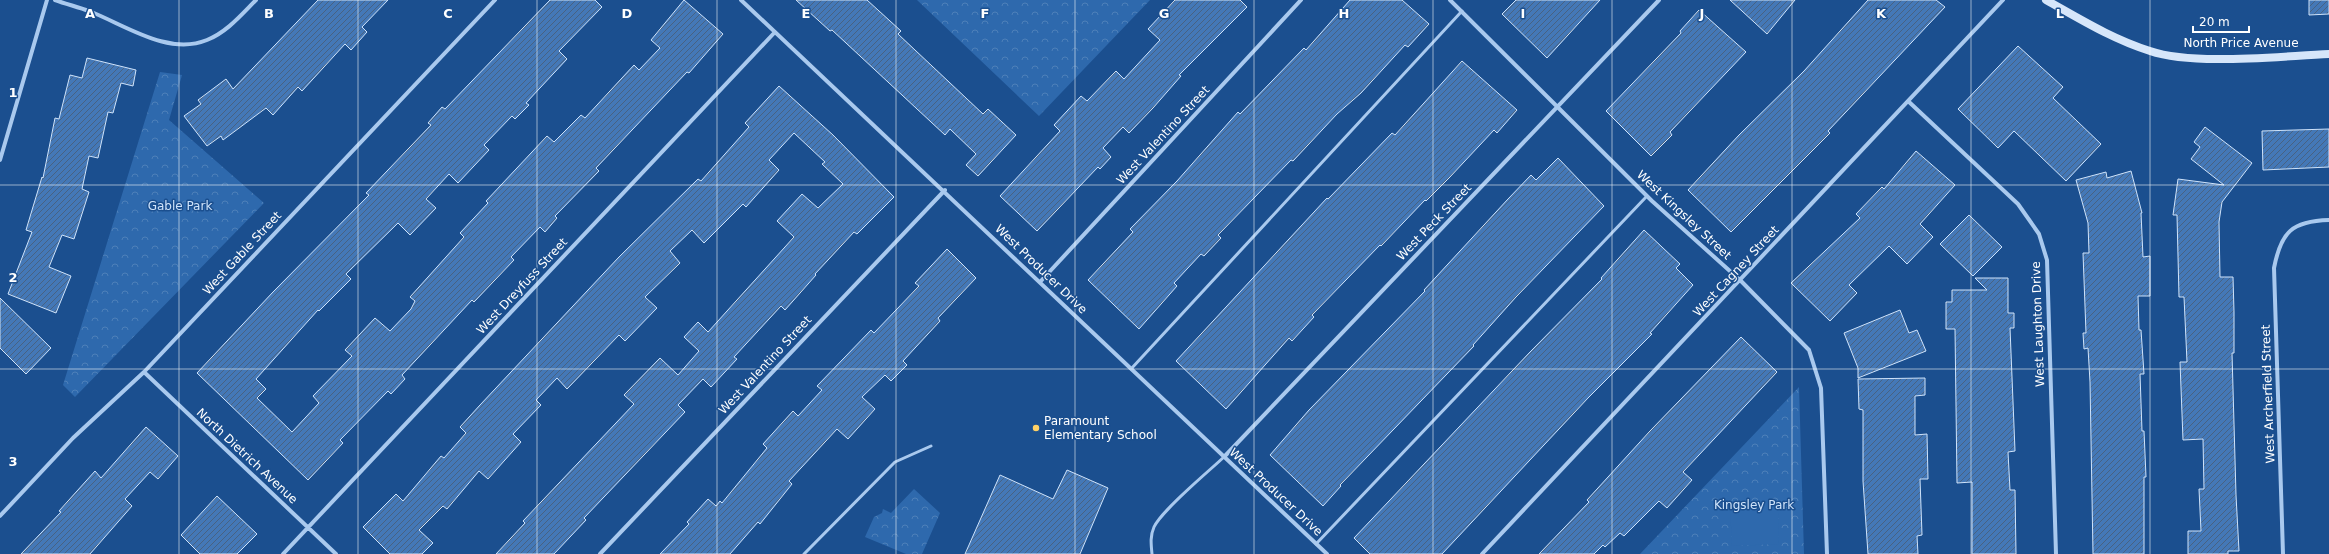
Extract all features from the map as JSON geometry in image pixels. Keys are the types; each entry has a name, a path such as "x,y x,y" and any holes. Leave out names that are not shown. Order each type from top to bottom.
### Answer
{"street":[{"path":"0,160 47,0"},
{"path":"54,0 89,11 156,40 185,45 207,40 231,26 256,0"},
{"name":"West Gable Street","path":"0,516 73,438 144,372 494,0"},
{"name":"West Producer Drive","path":"741,0 944,190 1327,554"},
{"name":"West Valentino Street","path":"1040,282 1301,0"},
{"name":"West Kingsley Street","path":"1450,0 1647,196 1741,281 1809,350 1821,388 1827,554"},
{"name":"West Peck Street","path":"1224,457 1659,0"},
{"name":"West Cagney Street","path":"1482,554 1741,281 2003,0"},
{"name":"North Price Avenue","path":"2046,0 2110,37 2151,52 2187,57 2219,58 2329,54"},
{"name":"West Dreyfuss Street","path":"283,554 775,32"},
{"name":"West Laughton Drive","path":"1908,101 2018,204 2039,234 2047,260 2056,554"},
{"name":"West Valentino Street","path":"600,554 944,190"},
{"name":"West Archerfield Street","path":"2283,554 2274,268 2278,250 2284,235 2297,225 2312,220 2329,220"},
{"name":"North Dietrich Avenue","path":"144,372 336,554"}],"lane":[{"path":"1131,369 1462,11"},
{"path":"1316,544 1647,196"},
{"path":"804,554 895,462 931,446"},
{"path":"1152,554 1150,540 1154,526 1176,502 1224,457"}],"green space":[{"path":"917,0 1150,0 1039,116"},
{"name":"Gable Park","path":"160,72 182,75 169,120 264,203 75,397 63,385"},
{"name":"Kingsley Park","path":"1799,387 1804,554 1640,554"},
{"path":"914,489 940,513 922,554 906,554 865,537 874,517 882,513 883,509 891,513"},
{"path":"1778,504 1779,544 1732,546 1730,506"}],"building":[{"path":"318,0 388,0 362,27 367,32 351,50 345,44 302,91 298,87 273,115 266,108 223,140 221,136 207,146 184,116 201,104 198,100 226,79 233,89"},
{"path":"550,0 595,0 602,7 559,51 567,59 526,103 529,105 515,119 512,116 484,145 489,150 458,183 449,174 426,199 436,208 410,235 398,223 346,274 351,279 319,311 318,310 256,379 266,389 257,398 292,432 319,403 313,396 352,356 345,350 375,318 390,331 411,309 415,301 410,297 464,237 460,233 488,203 486,201 547,136 554,142 581,115 585,118 634,65 639,70 660,48 651,40 684,0 723,34 689,73 687,72 596,168 599,171 555,216 557,218 545,232 540,227 511,257 514,260 474,302 472,300 402,375 405,379 391,394 388,391 340,440 343,443 308,480 197,373 273,292 369,195 366,193 431,125 428,123 442,107 445,109"},
{"path":"796,0 867,0 901,31 898,34 983,114 988,109 1016,135 978,176 966,165 976,154 950,129 945,135 832,30 830,31"},
{"path":"1175,0 1240,0 1247,7 1179,75 1181,76 1129,133 1123,127 1103,148 1111,157 1100,169 1098,167 1037,231 1000,196 1060,131 1054,125 1081,96 1087,101 1116,71 1124,79 1160,40 1148,29"},
{"path":"1350,0 1402,0 1429,24 1408,47 1405,45 1361,93 1337,114 1293,161 1291,160 1218,235 1221,238 1204,256 1201,254 1174,283 1177,286 1139,329 1088,280 1133,232 1130,229 1177,181 1238,112 1240,114 1304,48 1306,50"},
{"path":"1516,0 1600,0 1547,58 1502,14"},
{"path":"1730,0 1795,0 1767,34"},
{"path":"1868,0 1936,0 1945,7 1828,131 1830,133 1731,232 1688,190 1739,135 1804,71"},
{"path":"2309,0 2329,0 2329,14 2309,15"},
{"path":"1699,10 1746,52 1670,132 1672,135 1651,156 1606,111 1681,33 1680,31"},
{"path":"2018,46 2063,87 2053,98 2101,144 2066,181 2014,131 1998,148 1958,109"},
{"path":"87,58 136,70 133,86 121,83 113,113 108,112 98,158 89,156 82,189 89,192 74,239 62,235 49,267 71,276 56,313 8,294 32,232 26,230 42,177 43,178 55,118 59,119 70,75 82,78"},
{"path":"1462,61 1517,110 1497,133 1494,130 1449,178 1426,201 1425,200 1381,246 1380,245 1312,315 1314,317 1292,341 1289,338 1226,409 1176,361 1327,198 1328,199 1392,133 1395,135"},
{"path":"779,86 833,135 894,197 857,234 854,232 815,274 816,275 785,310 781,306 734,357 737,359 711,387 703,379 678,405 685,412 584,518 586,520 554,554 496,554 525,523 523,521 634,404 624,395 660,358 678,375 699,351 684,337 698,322 708,332 794,237 777,221 802,194 818,208 843,184 822,164 825,162 794,133 769,160 779,170 746,207 743,204 704,243 692,230 670,251 680,263 645,297 657,308 625,341 619,335 567,389 557,378 536,400 541,405 513,434 521,442 488,479 479,471 447,509 443,506 419,530 433,543 422,554 390,554 363,527 396,494 403,501 441,456 444,458 466,433 460,427 619,257 698,179 701,181 749,127 745,123"},
{"path":"2205,127 2252,163 2222,202 2219,222 2220,277 2233,277 2234,312 2234,353 2232,353 2239,551 2228,551 2228,554 2188,554 2188,531 2201,531 2199,489 2204,489 2203,439 2183,440 2180,362 2187,362 2184,297 2179,297 2177,215 2173,215 2178,179 2224,185 2191,159 2200,147 2194,142"},
{"path":"2329,129 2329,167 2263,170 2262,131"},
{"path":"1916,151 1955,185 1920,224 1933,237 1907,264 1889,246 1849,285 1857,293 1830,321 1791,283 1860,218 1856,214 1882,187 1884,189"},
{"path":"1558,158 1604,206 1516,297 1473,345 1474,346 1340,485 1341,486 1323,506 1270,455 1309,410 1425,291 1424,290 1531,175 1536,180"},
{"path":"2131,171 2142,213 2143,257 2150,256 2150,296 2138,296 2139,330 2141,330 2144,374 2140,374 2142,431 2144,431 2146,477 2144,477 2144,554 2093,554 2090,382 2088,348 2084,349 2083,333 2086,333 2083,253 2089,253 2088,223 2076,180 2106,172 2107,178"},
{"path":"1969,215 2002,247 1973,276 1940,244"},
{"path":"1644,230 1680,264 1676,268 1693,285 1650,333 1652,334 1588,398 1442,554 1370,554 1354,538 1530,352 1602,279 1601,278"},
{"path":"947,249 976,278 938,318 940,321 903,361 907,365 891,381 885,375 862,397 875,409 848,439 837,429 789,481 792,484 760,524 758,522 730,554 660,554 689,524 687,522 708,499 716,506 720,501 722,503 767,448 763,444 793,411 798,416 822,390 817,386 871,330 874,333 919,286 915,283"},
{"path":"1975,278 2008,278 2008,313 2014,313 2014,328 2010,328 2015,451 2008,452 2010,490 2015,490 2016,554 1972,554 1972,482 1957,483 1955,329 1946,329 1946,302 1952,302 1952,290 1987,290"},
{"path":"0,298 51,348 26,374 0,348"},
{"path":"1900,310 1909,333 1917,330 1926,351 1858,378 1858,368 1844,333"},
{"path":"1741,337 1777,372 1683,472 1692,480 1667,508 1659,501 1624,536 1620,533 1605,547 1603,545 1594,554 1539,554 1589,502 1587,500 1650,431"},
{"path":"1925,378 1925,395 1915,396 1915,435 1927,434 1928,479 1920,479 1922,535 1917,536 1918,554 1868,554 1863,481 1863,410 1859,409 1858,379"},
{"path":"146,427 178,456 158,479 150,472 125,499 132,506 90,554 21,554 61,512 59,511 95,471 101,478"},
{"path":"1067,470 1108,488 1080,554 965,554 1000,475 1053,499"},
{"path":"217,496 257,534 237,554 200,554 181,535"}],"place":[{"name":"Paramount Elementary School","path":"1036,428"}]}
